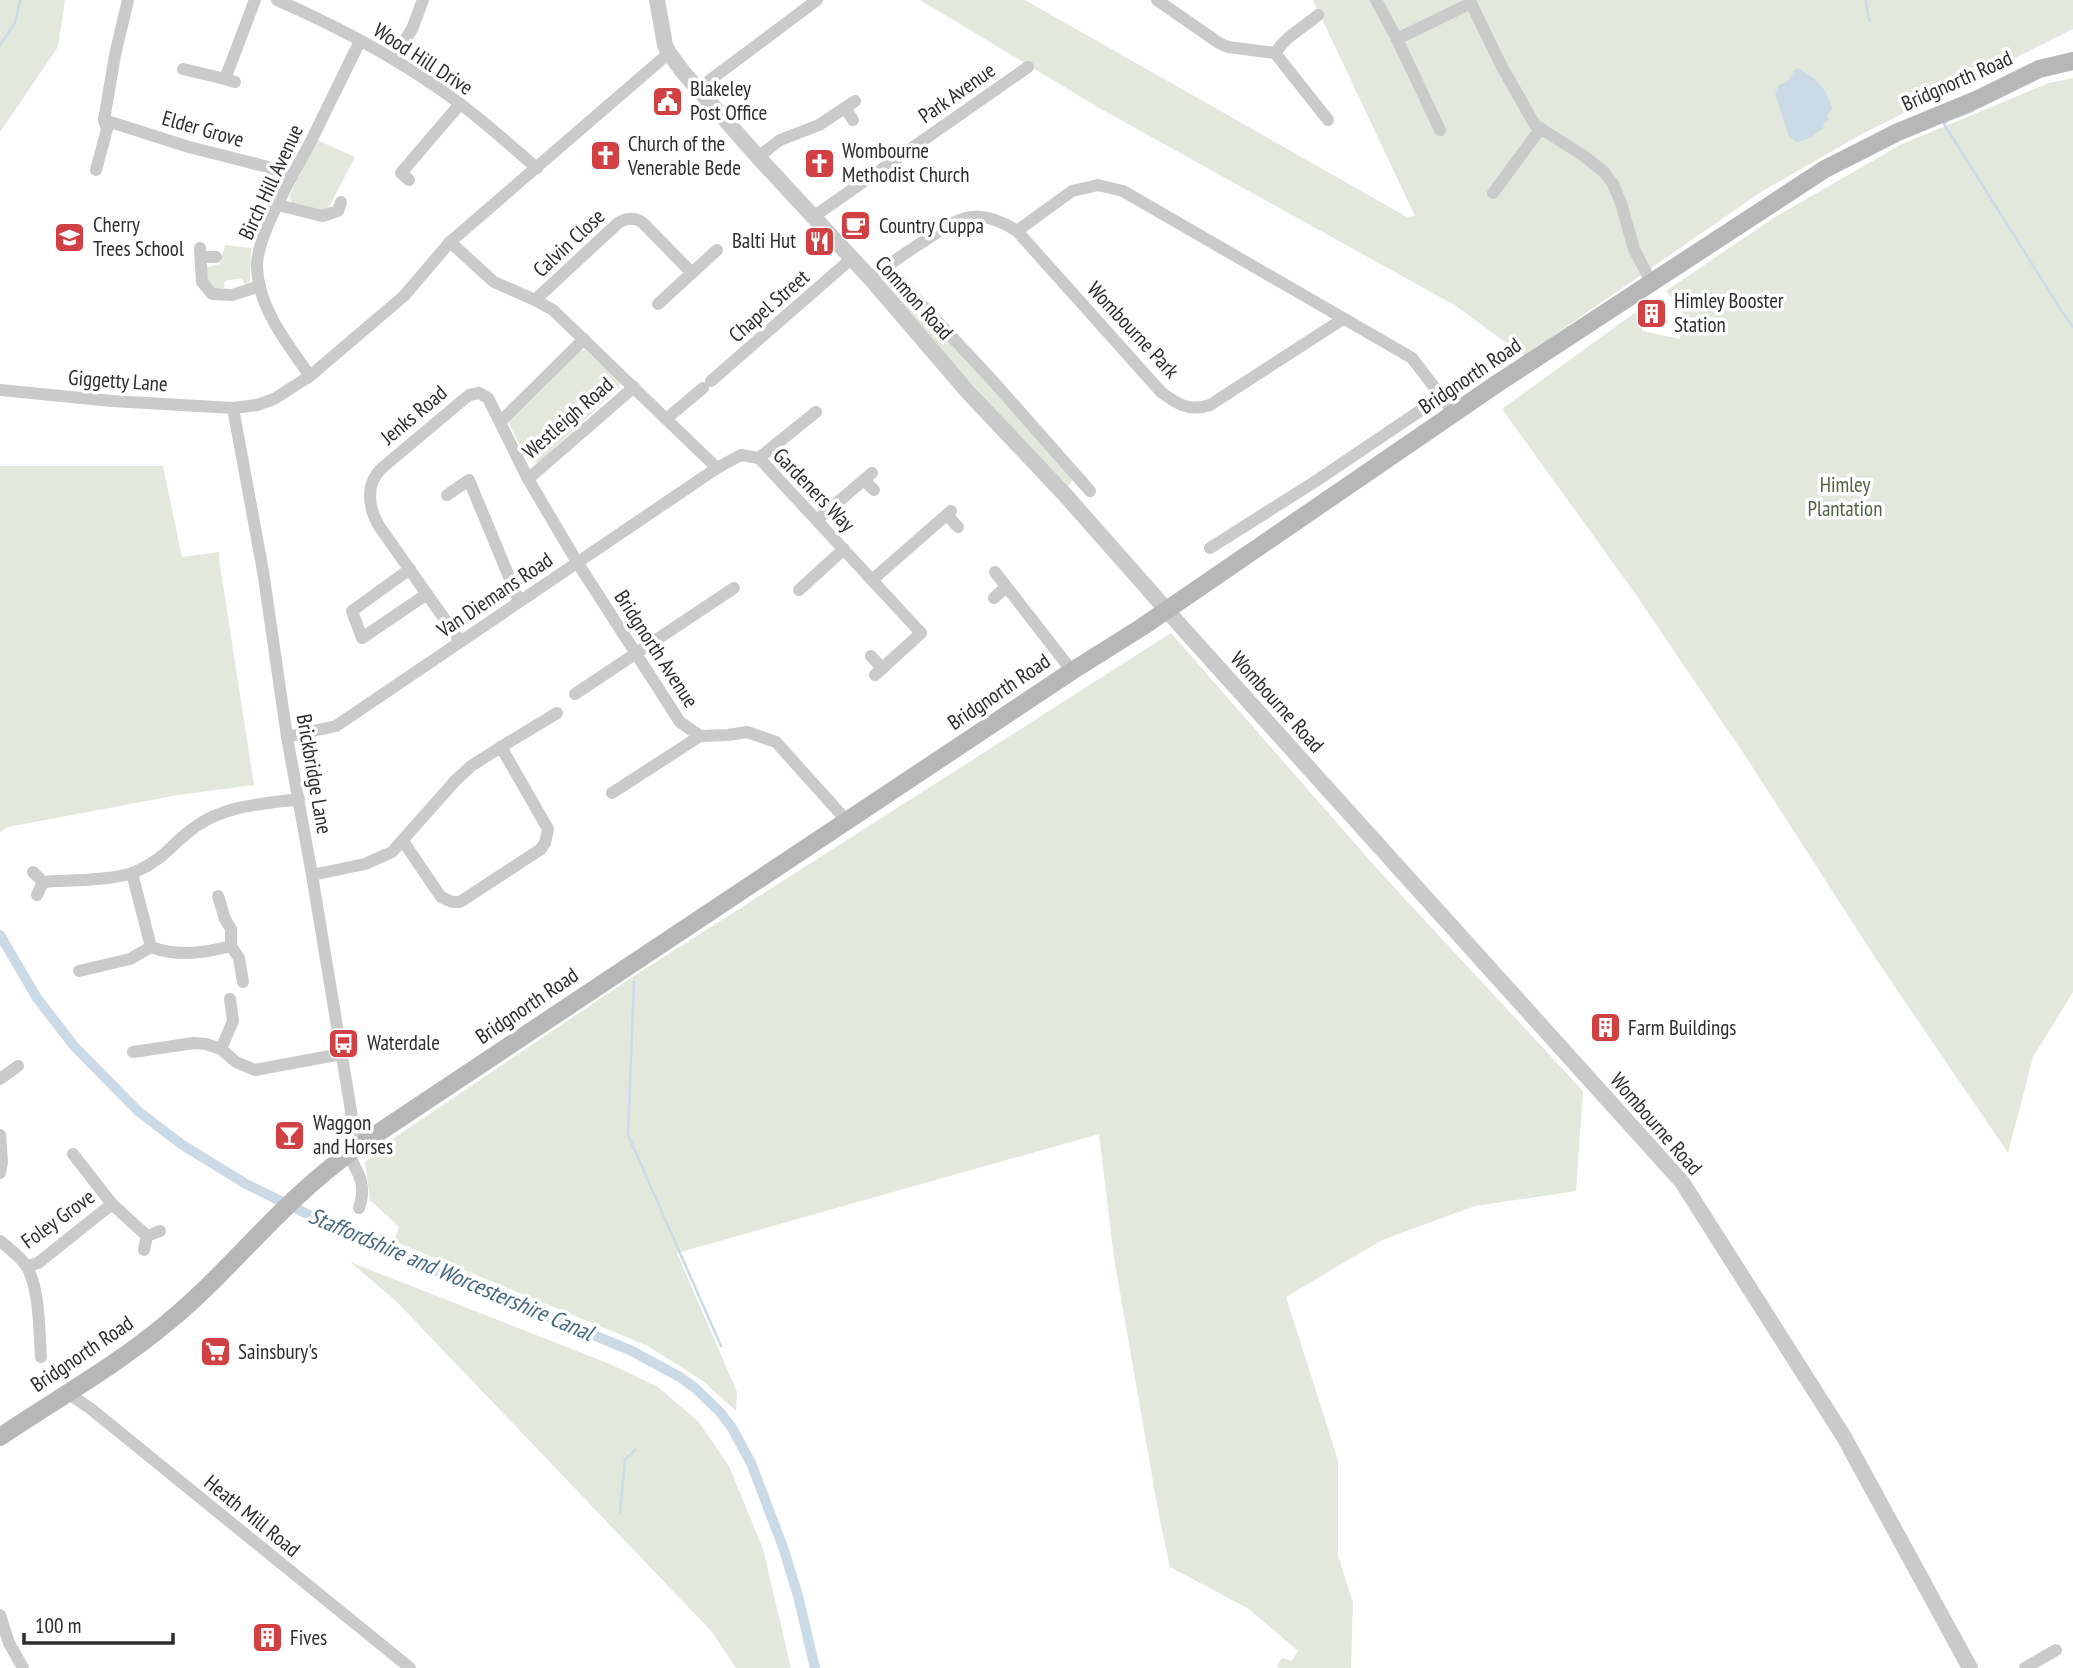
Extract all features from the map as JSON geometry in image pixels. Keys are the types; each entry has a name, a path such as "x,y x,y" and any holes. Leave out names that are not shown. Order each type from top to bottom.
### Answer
{"main road":[{"name":"Bridgnorth Road","path":"0,1437 69,1394 169,1322 299,1195 353,1150 1286,529 1454,413 1825,169 1898,132 1978,99 2039,69 2073,61"}],"street":[{"path":"96,170 107,130 104,120 128,0"},
{"path":"183,69 230,80 255,0"},
{"name":"Wood Hill Drive","path":"277,0 393,59 460,104 537,168"},
{"path":"393,59 412,29 423,0"},
{"name":"Common Road","path":"657,0 665,45 698,89 1166,609"},
{"path":"698,89 817,0"},
{"path":"1157,0 1219,43 1228,47 1275,53 1319,118"},
{"path":"1376,0 1440,130"},
{"path":"1397,39 1474,2 1535,125 1584,156 1604,172 1613,184 1634,249 1652,284"},
{"path":"1275,53 1280,44 1318,15"},
{"name":"Birch Hill Avenue","path":"310,376 273,323 260,286 258,253 278,205 360,41"},
{"name":"Giggetty Lane","path":"0,390 112,401 233,408 257,405 274,399 310,376 404,296 450,242 669,53"},
{"name":"Park Avenue","path":"814,217 1019,68"},
{"path":"409,180 401,173 460,104"},
{"path":"758,157 780,139 819,125 850,105 853,120"},
{"name":"Elder Grove","path":"104,120 189,147 268,167 292,177"},
{"path":"1493,193 1541,128"},
{"path":"1017,231 1072,191 1098,185 1123,191 1412,358 1454,413"},
{"path":"278,205 323,216 338,211 341,202"},
{"name":"Wombourne Park","path":"871,279 886,266 961,218 977,217 1003,222 1017,231 1161,391 1177,404 1187,408 1210,405 1343,319"},
{"name":"Calvin Close","path":"535,300 624,219 637,218 692,273"},
{"path":"450,242 494,282 553,310 718,468"},
{"path":"658,304 718,250"},
{"path":"216,257 200,253 202,282 212,294 232,295 260,286"},
{"name":"Chapel Street","path":"666,419 851,259"},
{"name":"Common Road","path":"886,266 992,380 1086,487 1067,497"},
{"path":"501,421 584,338"},
{"name":"Westleigh Road","path":"528,479 634,387"},
{"name":"Jenks Road","path":"460,641 373,515 370,489 376,473 469,395 479,393 488,398 528,479 577,562"},
{"path":"1210,548 1441,396"},
{"name":"Brickbridge Lane","path":"233,408 263,571 287,737 313,875 353,1150 364,1194 359,1208"},
{"path":"760,458 816,412"},
{"name":"Gardeners Way","path":"718,468 741,454 760,458 921,633 878,671 871,656"},
{"name":"Van Diemans Road","path":"287,737 336,726 718,468"},
{"path":"817,520 868,476 874,490"},
{"path":"447,495 469,480 519,601"},
{"path":"1273,508 1286,529"},
{"path":"872,580 949,513 958,527"},
{"path":"814,594 802,588 844,549"},
{"name":"Bridgnorth Avenue","path":"577,562 680,722 700,736 747,732 776,742 847,821"},
{"path":"410,569 352,611 362,638 427,594"},
{"path":"995,572 1072,671"},
{"path":"994,598 1006,587"},
{"path":"575,694 734,588"},
{"name":"Wombourne Road","path":"1166,609 1682,1182 1844,1437 1970,1668"},
{"path":"313,875 379,859 392,852 471,766 501,747 547,728 557,713"},
{"path":"612,793 700,736"},
{"path":"403,841 441,897 452,902 460,902 541,849 548,829 501,747"},
{"path":"33,872 43,882 132,873 159,860 195,827 213,816 243,807 299,799"},
{"path":"132,873 151,947"},
{"path":"37,895 43,882"},
{"path":"218,896 230,929 231,946 239,958 243,982"},
{"path":"77,971 130,959 151,947 173,952 200,953 231,946"},
{"path":"221,1049 233,1021 235,1007"},
{"path":"133,1052 146,1045 206,1044 221,1049 236,1062 255,1070 341,1054"},
{"path":"0,1079 19,1066"},
{"path":"0,1135 0,1173"},
{"name":"Foley Grove","path":"73,1154 112,1204 147,1236"},
{"name":"Foley Grove","path":"27,1266 38,1263 112,1204"},
{"path":"144,1250 147,1236 160,1231"},
{"path":"0,1241 27,1266 32,1278 46,1337 41,1357"},
{"name":"Heath Mill Road","path":"69,1394 410,1668"},
{"path":"0,1615 2,1634 23,1668"},
{"path":"2025,1668 2056,1650"}],"green space":[{"path":"0,0 65,0 58,47 0,132"},
{"path":"920,0 1025,0 1407,217 1415,216 1313,0 2073,0 2073,29 1862,134 1761,192 1524,356 1456,306 1101,109"},
{"name":"Himley Plantation","path":"2073,78 2073,992 2033,1057 2008,1153 1878,962 1746,757 1634,592 1502,409 1647,304 1642,331 1680,339 1683,313 1666,291 1775,217 1902,144 2049,83"},
{"path":"317,140 355,157 329,207 323,211 292,203 289,197"},
{"path":"225,245 251,248 250,283 244,284 242,278 225,281 224,288 214,288 207,280 207,267 220,264"},
{"path":"889,278 984,378 1072,478 1071,484 1065,487 883,285 884,280"},
{"path":"585,350 620,382 619,388 538,463 527,459 508,422 578,351"},
{"path":"0,466 163,466 182,557 219,552 254,785 178,795 8,827 0,832"},
{"path":"1171,633 1379,871 1583,1091 1576,1191 1475,1206 1382,1240 1286,1297 1338,1460 1338,1555 1353,1603 1351,1668 1279,1668 1277,1665 1282,1658 1292,1661 1298,1651 1249,1609 1170,1567 1114,1258 1099,1134 677,1253 737,1392 736,1411 703,1381 648,1346 394,1241 399,1227 370,1200 365,1162 391,1140 631,978"},
{"path":"350,1262 610,1364 658,1387 698,1421 729,1466 763,1549 791,1668 736,1668 712,1632 396,1301"}],"water":[{"path":"1798,68 1820,84 1832,109 1823,128 1810,138 1797,142 1789,137 1775,93 1779,85 1787,82"}],"waterway":[{"path":"0,45 15,23 20,0"},
{"path":"1866,0 1870,21"},
{"path":"1974,108 1973,111 1944,124 2073,327"},
{"name":"Staffordshire and Worcestershire Canal","path":"0,935 37,998 74,1046 138,1111 181,1144 246,1184 360,1240 630,1350 695,1388 732,1428 751,1463 783,1547 815,1668"},
{"path":"634,982 628,1135 721,1346"},
{"path":"620,1512 625,1460 635,1450"}],"place":[{"name":"Blakeley Post Office","path":"667,101"},
{"name":"Church of the Venerable Bede","path":"605,156"},
{"name":"Wombourne Methodist Church","path":"819,163"},
{"name":"Country Cuppa","path":"856,226"},
{"name":"Cherry Trees School","path":"70,237"},
{"name":"Balti Hut","path":"819,241"},
{"name":"Himley Booster Station","path":"1651,313"},
{"name":"Farm Buildings","path":"1605,1028"},
{"name":"Waterdale","path":"344,1043"},
{"name":"Waggon and Horses","path":"290,1135"},
{"name":"Sainsbury's","path":"215,1352"},
{"name":"Fives","path":"267,1638"}]}
